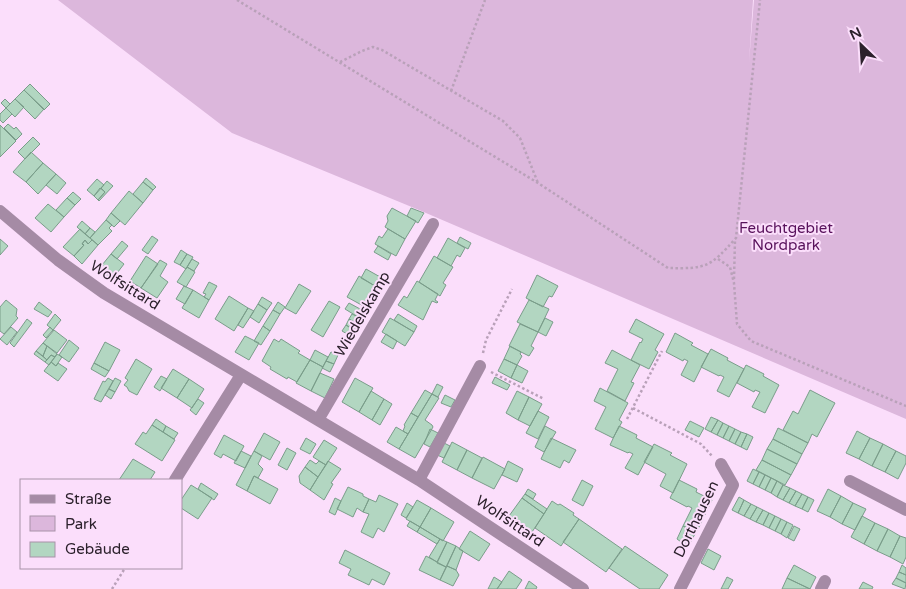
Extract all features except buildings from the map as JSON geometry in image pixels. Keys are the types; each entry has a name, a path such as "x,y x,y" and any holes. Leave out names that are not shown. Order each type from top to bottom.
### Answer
{"street":[{"name":"Wolfsittard","path":"0,211 58,260 104,293 419,480 583,589"},
{"name":"Wiedelskamp","path":"318,420 433,224"},
{"path":"419,480 480,366"},
{"path":"176,479 241,375"},
{"name":"Dorthausen","path":"680,589 733,485 721,464"},
{"path":"850,480 906,510"}],"path":[{"path":"237,0 538,183 668,268 707,266 718,259 736,238"},
{"path":"451,91 485,0"},
{"path":"760,0 736,238 734,283 737,324 750,341 906,406"},
{"path":"340,62 373,47 382,50 502,121 520,138 538,183"},
{"path":"718,259 730,267 734,283"},
{"path":"512,289 486,340 480,366 544,399"},
{"path":"627,419 662,351"},
{"path":"633,408 701,444 721,464"},
{"path":"112,589 124,569"}],"green space":[{"name":"Feuchtgebiet Nordpark","path":"58,0 753,0 749,62 754,0 906,0 906,419 419,210 232,133"}]}
